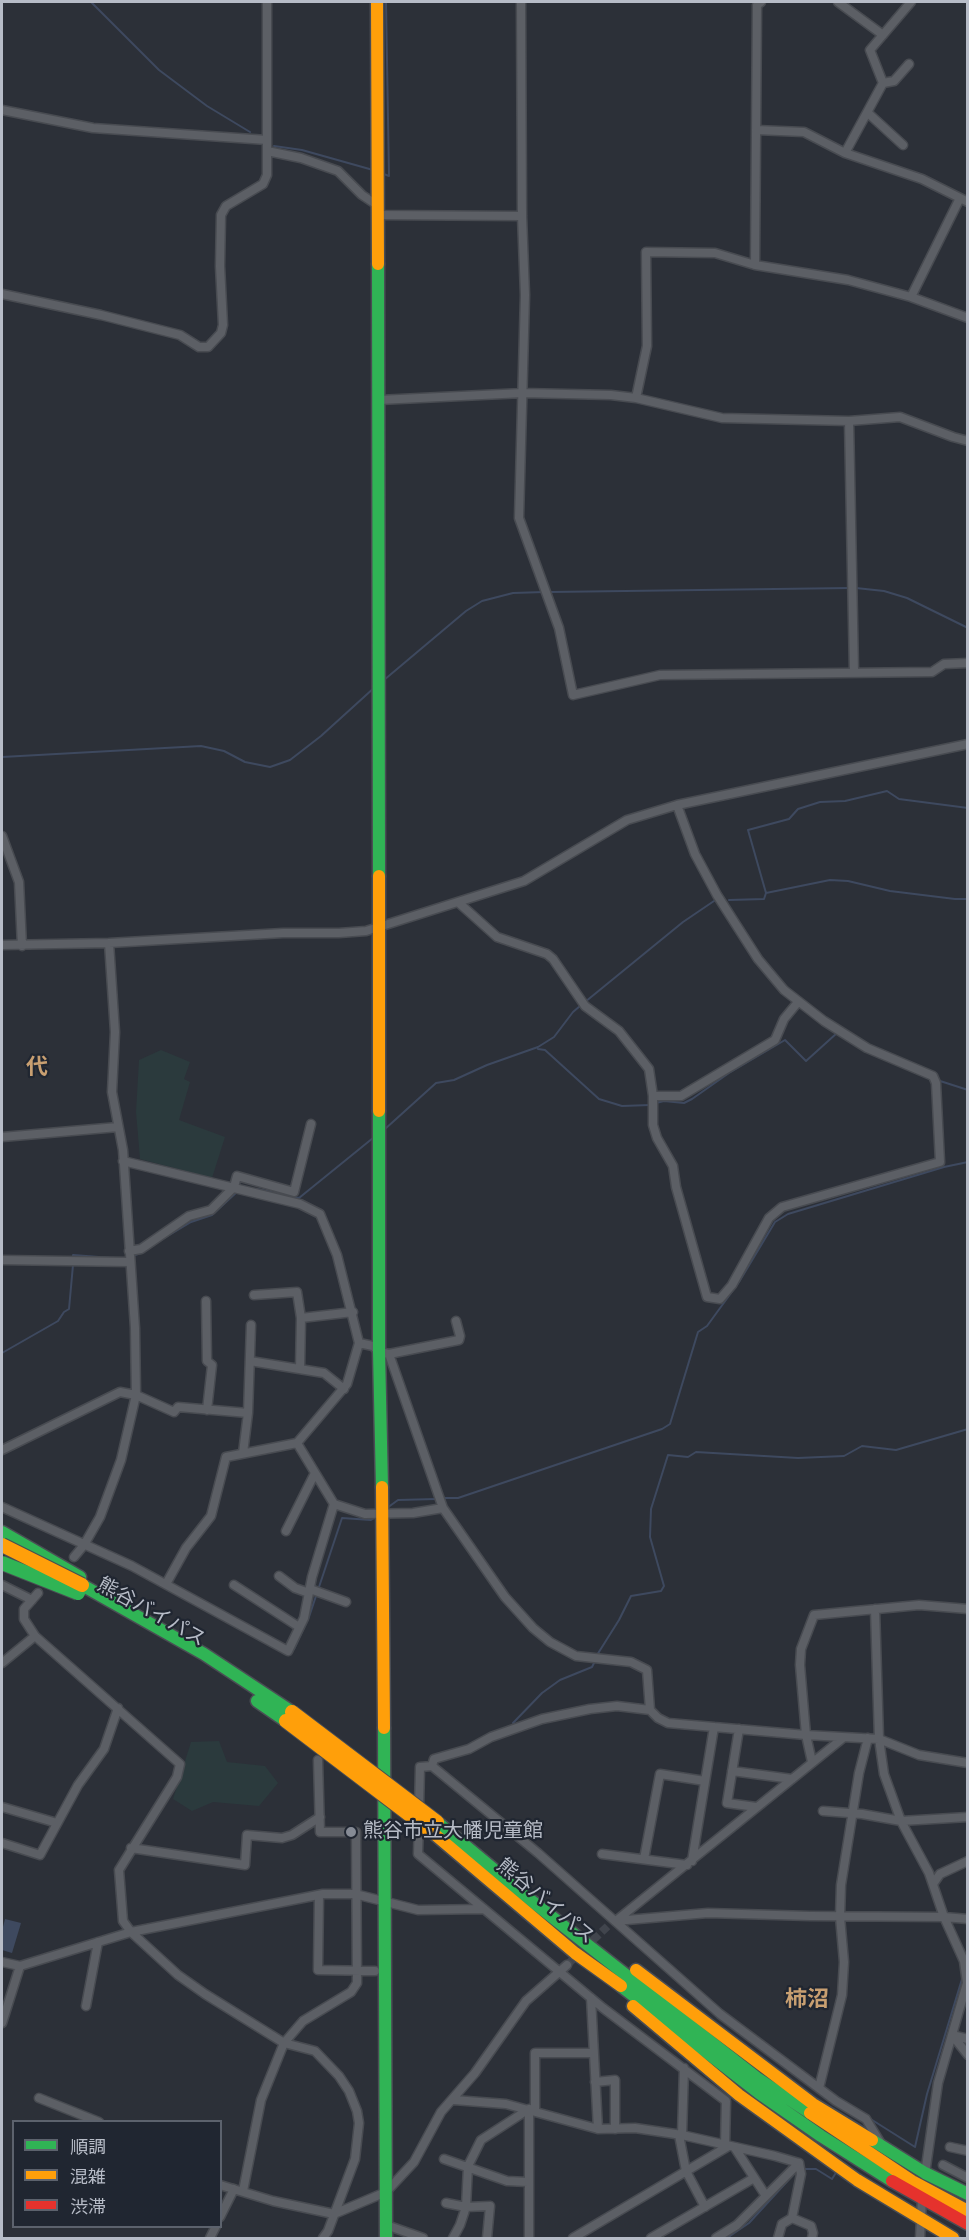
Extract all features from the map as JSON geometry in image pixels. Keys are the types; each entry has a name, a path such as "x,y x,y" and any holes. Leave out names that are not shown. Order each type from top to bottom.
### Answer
{"main road":[{"path":"376,2 384,1353 379,1514 386,2231"},
{"path":"2,1532 136,1608 165,1631"},
{"path":"2,1545 80,1589"},
{"path":"2,1557 80,1589"},
{"name":"熊谷バイパス","path":"2,1563 80,1589 165,1631 289,1717 596,1950 756,2078 830,2128 968,2211"},
{"name":"熊谷バイパス","path":"80,1589 289,1717"},
{"name":"熊谷バイパス","path":"434,1827 575,1953 636,1996 759,2093 821,2136 924,2186 968,2224"},
{"path":"533,1902 602,1946 657,1985 813,2104 885,2149 924,2186 968,2194"},
{"path":"575,1953 648,2020 739,2095 857,2180 953,2238"}],"street":[{"path":"2,294 111,317 180,335 200,346 208,347 221,333 223,325 220,266 221,215 226,206 263,184 267,175 267,2"},
{"path":"521,2 522,216 525,295 519,518 559,628 573,695 660,675 932,672 944,664 968,663"},
{"path":"754,265 757,5 761,2"},
{"path":"838,2 883,35"},
{"path":"845,153 883,83 870,50 909,2"},
{"path":"883,83 894,81 909,64"},
{"path":"2,110 93,128 267,140"},
{"path":"868,113 903,145"},
{"path":"756,130 804,132 845,153 922,179 964,200 911,297"},
{"path":"267,151 301,158 338,171 378,210 522,216"},
{"path":"636,398 647,346 646,252 715,253 754,265 848,280 911,297 968,318"},
{"path":"378,400 523,393 611,395 636,398 722,418 849,421 900,417 968,441"},
{"path":"849,421 854,672"},
{"path":"2,945 109,943 283,933 366,932 524,881 627,820 676,805 968,744"},
{"path":"459,903 497,937 547,954 553,959 584,1004 619,1031 649,1069 653,1097 653,1125 657,1138 673,1166 676,1188 707,1297 720,1299 732,1285 769,1218 782,1208 940,1162 934,1080 867,1048 798,1002 784,990 758,959 717,895 695,854 676,805"},
{"path":"2,836 19,882 22,946"},
{"path":"74,1557 84,1545 100,1517 121,1460 136,1395 135,1328 123,1161 112,1092 115,1032 109,943"},
{"path":"653,1097 681,1096 775,1040 784,1019 798,1002"},
{"path":"129,1251 141,1249 189,1216 211,1210 234,1187 237,1176 294,1192 311,1124"},
{"path":"2,1137 118,1126"},
{"path":"123,1161 300,1204 320,1214 337,1255 359,1343 344,1389 297,1443 226,1457 210,1516 186,1548 166,1584"},
{"path":"2,1260 129,1261"},
{"path":"254,1295 297,1292 301,1318 300,1369"},
{"path":"206,1301 207,1360 212,1365 207,1410"},
{"path":"301,1318 353,1312"},
{"path":"384,1353 459,1340 456,1322"},
{"path":"243,1453 248,1413 251,1325"},
{"path":"359,1343 373,1346 384,1353 412,1415 442,1506 505,1597 533,1628 562,1650 576,1656 631,1662 647,1670 650,1710"},
{"path":"250,1361 324,1373 344,1389"},
{"path":"2,1450 120,1392 136,1395 174,1412 178,1407 248,1413"},
{"path":"297,1443 333,1504 365,1514 413,1513 442,1506"},
{"path":"286,1531 315,1473"},
{"path":"2,1507 166,1584 288,1651 304,1618 333,1504"},
{"path":"279,1576 295,1588 346,1602"},
{"path":"234,1585 299,1627"},
{"path":"2,1586 35,1597 24,1609 24,1619 35,1636 180,1764 177,1777 119,1869 123,1921 131,1932 177,1975 284,2043 315,2051 339,2076 349,2091 359,2123 355,2159 328,2231 323,2238"},
{"path":"812,1762 806,1735 800,1665 801,1649 814,1615 919,1605 968,1609"},
{"path":"875,1609 879,1739 884,1774 901,1821 933,1884 944,1917 964,1961 967,1983 938,2084 920,2219 920,2238"},
{"path":"2,1663 35,1636"},
{"path":"432,1766 434,1760 469,1749 491,1737 542,1719 590,1708 618,1706 650,1710 658,1718 668,1723 879,1739 919,1755 968,1764"},
{"path":"2,1843 40,1855 78,1785 104,1749 118,1708"},
{"path":"689,1863 714,1727"},
{"path":"739,1729 727,1803 756,1807"},
{"path":"614,1921 843,1738"},
{"path":"819,2088 842,1995 841,1885 859,1773 868,1738"},
{"path":"222,2214 238,2190 261,2100 284,2043 303,2021 351,1992 357,1983 356,1832 320,1832 318,1760"},
{"path":"766,2196 729,2147 726,2101 591,1998 563,1968 484,1909 418,1854 420,1767 432,1766 720,2014 866,2120 885,2149"},
{"path":"732,1771 792,1779"},
{"path":"644,1859 660,1774 705,1781"},
{"path":"2,1807 57,1823"},
{"path":"823,1811 854,1813 901,1821 968,1817"},
{"path":"131,1848 245,1864 247,1835 282,1838 292,1835 320,1817"},
{"path":"602,1854 689,1863"},
{"path":"933,1884 940,1874 968,1861"},
{"path":"2,1962 20,1966 131,1932 319,1895 355,1894 418,1910 484,1909"},
{"path":"319,1895 318,1970 375,1971"},
{"path":"614,1921 708,1913 968,1919"},
{"path":"86,2006 98,1942"},
{"path":"2,2023 20,1966"},
{"path":"222,2186 273,2201 334,2214 386,2192 414,2162 441,2112 454,2100 526,2001 563,1968"},
{"path":"591,1998 598,2129"},
{"path":"952,2035 968,2039"},
{"path":"952,2035 968,2055"},
{"path":"529,2238 528,2182 536,2053 593,2053"},
{"path":"684,2068 681,2135 686,2171 705,2207"},
{"path":"595,2082 615,2080 615,2129"},
{"path":"39,2098 96,2120"},
{"path":"454,2100 506,2104 598,2129 635,2128 681,2135 799,2163"},
{"path":"453,2238 466,2207 468,2166 481,2140 532,2110"},
{"path":"573,2238 729,2147"},
{"path":"950,2147 968,2151"},
{"path":"444,2159 507,2181 528,2182"},
{"path":"778,2238 782,2224 792,2218 801,2174 799,2163"},
{"path":"716,2238 736,2225 799,2163"},
{"path":"943,2166 968,2178"},
{"path":"651,2238 754,2178"},
{"path":"446,2203 466,2207 490,2206 487,2238"},
{"path":"792,2218 810,2226 813,2233 812,2238"},
{"path":"386,2231 423,2238"}],"shaded area":[{"path":"161,1050 190,1062 184,1079 190,1082 179,1120 225,1137 212,1178 140,1159 136,1112 139,1060"},
{"path":"219,1741 227,1762 265,1766 278,1783 259,1806 213,1802 192,1811 173,1799 191,1742"}],"water":[{"path":"5,1919 21,1923 12,1953 2,1950 2,1931"}],"waterway":[{"path":"91,2 159,70 207,106 250,132"},
{"path":"381,173 389,176 386,2"},
{"path":"274,146 302,150 373,170"},
{"path":"550,592 850,588"},
{"path":"856,588 884,591 907,598 968,628"},
{"path":"384,680 466,611 482,601 513,593 544,592"},
{"path":"2,757 201,746 224,751 245,762 270,767 290,760 321,736 375,687"},
{"path":"729,900 764,899 766,893 748,830 789,819 798,809 820,802 845,801 887,791 899,799 968,808"},
{"path":"766,893 830,880 848,881 890,891 968,899"},
{"path":"585,1002 683,922 714,901"},
{"path":"385,1129 436,1083 454,1080 487,1065 538,1047 554,1037 580,1006"},
{"path":"656,1103 664,1101 684,1103 785,1040 806,1061 837,1033"},
{"path":"538,1049 545,1050 599,1099 622,1106 650,1105"},
{"path":"937,1080 968,1090"},
{"path":"257,1189 299,1198 373,1138"},
{"path":"442,1498 458,1498 662,1429 670,1424 698,1332 707,1326 739,1282 775,1222 788,1214 944,1167 968,1162"},
{"path":"161,1240 191,1222 212,1215 238,1191"},
{"path":"132,1256 144,1252"},
{"path":"73,1259 73,1255 112,1258"},
{"path":"2,1353 58,1321 69,1309 73,1265"},
{"path":"597,1655 631,1596 661,1591 664,1586 650,1537 651,1509 668,1455 688,1457 696,1452 798,1458 844,1456 862,1446 896,1450 968,1429"},
{"path":"387,1508 398,1500 436,1499"},
{"path":"294,1649 309,1617 342,1518 371,1520 376,1517"},
{"path":"513,1723 542,1693 560,1680 592,1667 595,1661"},
{"path":"869,2118 915,2147 927,2094 962,1979"},
{"path":"802,2169 816,2169 832,2179 837,2171"},
{"path":"727,2238 749,2223 793,2175"}],"tunnel":[{"path":"567,1965 612,1922"}],"traffic: fast":[{"path":"378,264 379,876"},
{"path":"379,1111 379,1352 382,1487"},
{"path":"2,1532 80,1577"},
{"path":"2,1563 78,1593"},
{"path":"82,1585 204,1654 292,1712"},
{"path":"257,1701 286,1721"},
{"path":"384,1728 386,2238"},
{"path":"437,1822 533,1902 757,2078 810,2113"},
{"path":"621,1986 759,2093 892,2181"},
{"path":"872,2140 925,2173 968,2194"}],"traffic: slow":[{"path":"377,2 378,264"},
{"path":"379,876 379,1111"},
{"path":"382,1487 384,1728"},
{"path":"2,1545 82,1585"},
{"path":"292,1712 437,1822"},
{"path":"286,1721 432,1832"},
{"path":"432,1832 575,1953 621,1986"},
{"path":"636,1970 813,2104 872,2140"},
{"path":"633,2006 739,2095 857,2180 953,2238"},
{"path":"810,2113 912,2181 968,2211"}],"traffic: jam":[{"path":"892,2181 968,2224"}],"place":[{"name":"熊谷市立大幡児童館","path":"351,1832"}],"district":[{"name":"代","path":"37,1068"},
{"name":"柿沼","path":"807,2000"}]}
